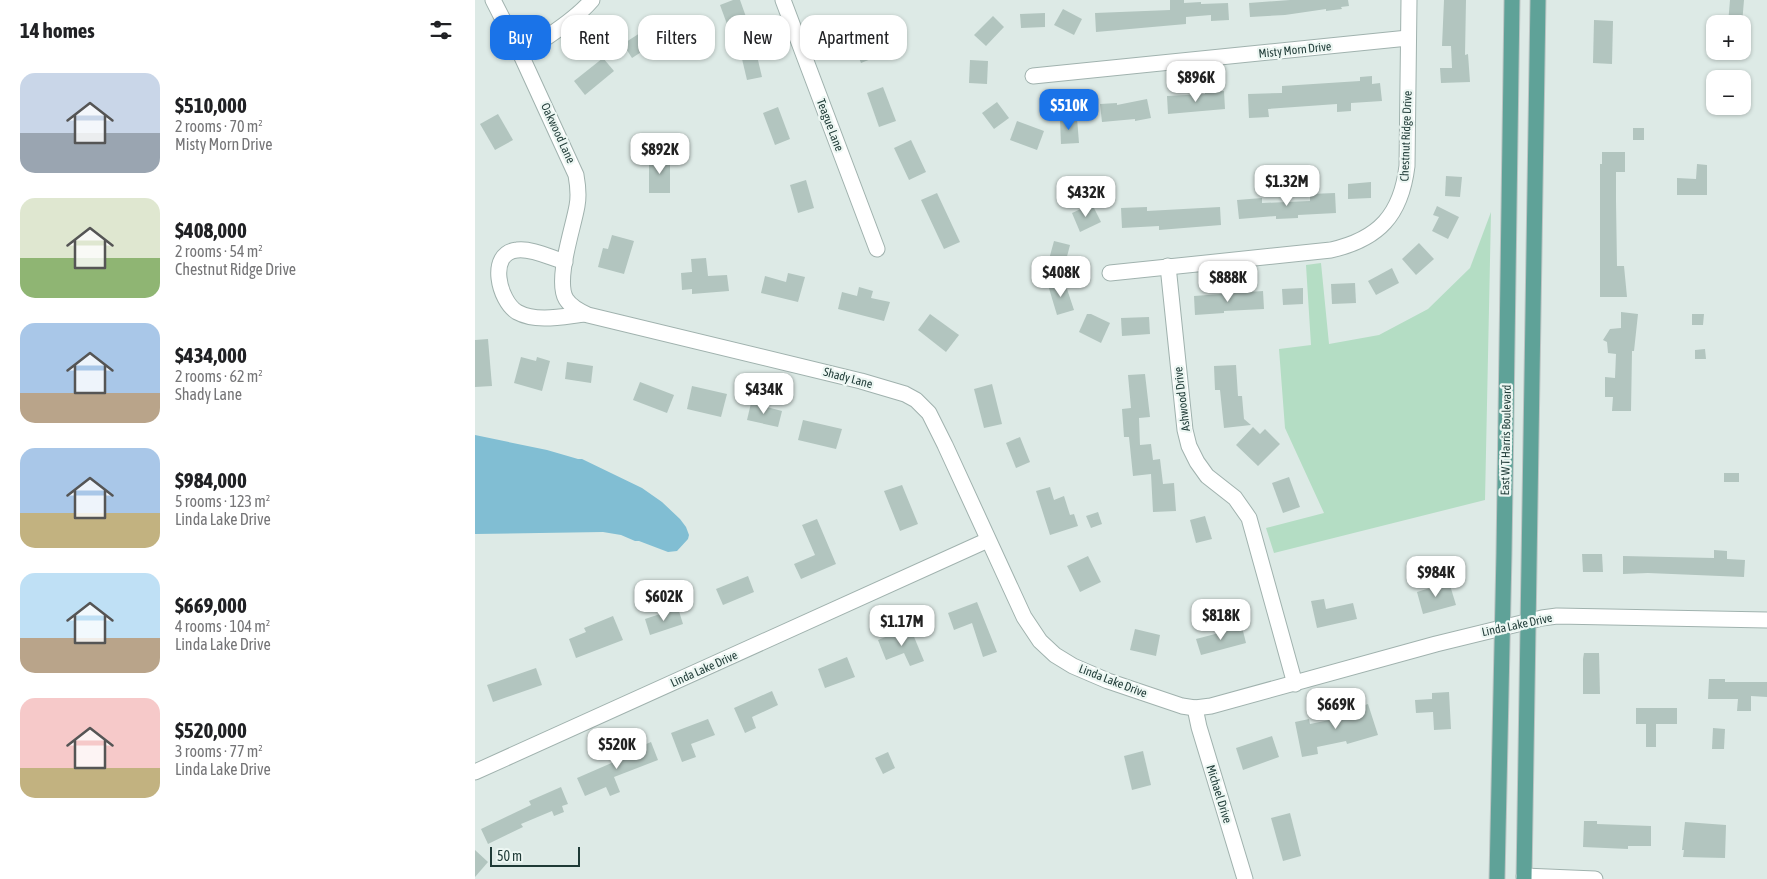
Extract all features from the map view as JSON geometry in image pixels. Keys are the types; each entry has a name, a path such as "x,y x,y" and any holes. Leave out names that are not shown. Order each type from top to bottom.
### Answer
{"main road":[{"name":"East W T Harris Boulevard","path":"1497,879 1512,0"},
{"name":"East W T Harris Boulevard","path":"1524,877 1538,0"}],"street":[{"name":"Oakwood Lane","path":"493,0 501,15"},
{"path":"551,34 583,9 591,0"},
{"name":"Teague Lane","path":"783,0 877,249"},
{"name":"Chestnut Ridge Drive","path":"1110,273 1331,250 1357,243 1385,223 1396,208 1405,184 1407,166 1409,0"},
{"name":"Misty Morn Drive","path":"1033,76 1408,38"},
{"name":"Oakwood Lane","path":"524,60 576,175 578,190 577,206 564,269"},
{"path":"564,269 527,250 515,250 505,255 499,265 498,276 501,289 516,311 529,316 547,318 585,314"},
{"name":"Ashwood Drive","path":"1168,266 1185,430 1189,446 1207,476 1235,498 1249,518 1295,684"},
{"name":"Shady Lane","path":"564,269 562,286 566,298 577,310 585,314 861,381 905,394 916,400 929,413 988,540"},
{"name":"Linda Lake Drive","path":"475,772 988,540 1024,617 1035,636 1055,655 1073,666 1108,681 1182,706 1195,708 1211,706 1295,684 1436,644 1557,616 1767,620"},
{"name":"Michael Drive","path":"1195,708 1245,879"},
{"path":"1524,877 1595,879"}],"green space":[{"path":"1491,212 1485,500 1274,553 1266,528 1324,513 1285,428 1279,349 1311,345 1306,265 1321,263 1329,344 1379,335 1428,309 1470,268"}],"water":[{"path":"475,435 582,459 642,488 662,502 680,519 686,527 689,535 688,539 677,551 668,552 621,535 603,532 475,534"}],"building":[{"path":"733,0 740,0 745,15 725,15 725,19 720,5"},
{"path":"1170,0 1184,0 1184,3 1201,2 1201,4 1228,3 1229,20 1211,21 1211,15 1186,17 1186,24 1096,32 1095,13 1170,10"},
{"path":"1290,0 1348,0 1349,6 1326,11 1326,9 1285,15 1250,17 1249,3"},
{"path":"1444,0 1466,0 1465,55 1468,54 1470,82 1441,83 1440,68 1452,68 1451,46 1442,46"},
{"path":"1730,0 1744,0 1743,15 1729,15"},
{"path":"1063,9 1082,19 1074,35 1054,25"},
{"path":"1045,13 1045,27 1021,28 1020,14"},
{"path":"993,16 1004,27 986,46 974,35"},
{"path":"1594,20 1613,21 1612,64 1593,63"},
{"path":"638,34 638,54 632,58 628,52 628,41"},
{"path":"600,60 605,60 614,71 585,95 574,81"},
{"path":"742,60 758,60 762,77 747,80"},
{"path":"970,60 988,61 987,84 969,83"},
{"path":"1372,76 1372,84 1380,83 1382,101 1351,103 1351,111 1337,112 1337,104 1268,109 1269,117 1249,118 1248,94 1282,93 1282,86 1360,81 1360,77"},
{"path":"883,87 896,121 879,127 867,93"},
{"path":"1224,91 1225,109 1168,114 1167,96"},
{"path":"1147,99 1151,118 1135,121 1135,119 1102,122 1100,104 1117,103 1117,105"},
{"path":"997,102 1009,118 994,129 982,113"},
{"path":"778,107 790,139 775,145 763,113"},
{"path":"498,114 513,140 495,150 480,124"},
{"path":"1077,118 1079,143 1061,144 1060,119"},
{"path":"1017,121 1044,131 1037,150 1010,140"},
{"path":"1633,128 1644,128 1644,140 1633,140"},
{"path":"911,140 926,172 909,180 894,148"},
{"path":"1602,152 1625,152 1625,172 1616,172 1616,201 1617,266 1624,266 1627,297 1600,297 1600,164 1602,164"},
{"path":"649,157 670,157 670,193 649,193"},
{"path":"1697,164 1707,165 1707,195 1677,195 1677,178 1696,179"},
{"path":"1446,176 1462,177 1460,197 1445,196"},
{"path":"806,180 814,208 798,213 790,185"},
{"path":"1371,182 1371,198 1348,199 1348,184"},
{"path":"937,193 960,242 944,249 921,200"},
{"path":"1335,193 1336,213 1298,215 1298,218 1276,219 1276,216 1239,219 1237,200 1262,198 1262,203 1310,201 1310,194"},
{"path":"1092,204 1101,222 1080,232 1072,213"},
{"path":"1437,206 1459,217 1448,239 1432,231 1439,217 1433,215"},
{"path":"1147,207 1147,211 1220,207 1221,225 1159,230 1159,226 1122,228 1121,208"},
{"path":"612,235 634,241 624,274 598,267 603,248 608,249"},
{"path":"1054,241 1070,245 1064,268 1048,263"},
{"path":"1419,243 1434,259 1416,275 1402,259"},
{"path":"706,258 708,276 727,275 729,291 692,294 692,289 682,290 681,273 692,272 691,259"},
{"path":"1392,268 1399,283 1376,295 1368,281"},
{"path":"788,273 805,277 798,302 761,293 765,276 786,282"},
{"path":"1064,280 1074,310 1057,315 1048,285"},
{"path":"1355,283 1356,303 1332,304 1331,284"},
{"path":"859,287 873,291 871,298 890,302 884,321 838,309 842,292 857,296"},
{"path":"1303,288 1303,304 1283,305 1282,289"},
{"path":"1263,291 1264,309 1195,315 1194,296"},
{"path":"1621,312 1638,314 1634,351 1632,351 1631,411 1612,411 1613,397 1605,397 1605,377 1615,378 1616,354 1608,353 1607,342 1603,340 1610,329 1621,328"},
{"path":"930,314 959,335 946,352 918,330"},
{"path":"1087,314 1110,323 1101,343 1079,332"},
{"path":"1692,314 1704,314 1703,325 1692,325"},
{"path":"1149,317 1150,334 1122,336 1121,318"},
{"path":"488,339 492,386 475,387 475,340"},
{"path":"1705,349 1706,359 1695,359 1695,350"},
{"path":"521,357 536,361 537,357 550,361 542,391 514,383"},
{"path":"567,362 593,366 591,383 565,379"},
{"path":"1236,365 1238,396 1242,396 1244,419 1251,425 1224,428 1220,390 1215,390 1214,366"},
{"path":"1145,374 1150,417 1139,418 1140,445 1151,444 1153,460 1160,459 1163,484 1174,483 1176,511 1153,512 1151,474 1133,476 1129,437 1124,437 1122,409 1131,408 1128,375"},
{"path":"640,382 674,395 667,413 633,400"},
{"path":"992,384 1002,424 984,428 974,389"},
{"path":"692,386 727,394 721,417 687,409"},
{"path":"751,403 782,411 778,427 747,420"},
{"path":"803,420 842,429 836,449 798,440"},
{"path":"1253,427 1260,434 1265,429 1280,444 1258,466 1236,445"},
{"path":"1020,437 1030,462 1016,468 1006,443"},
{"path":"1724,473 1739,473 1739,482 1724,482"},
{"path":"1289,477 1300,507 1283,513 1272,483"},
{"path":"902,485 918,524 900,531 884,491"},
{"path":"1050,487 1054,500 1064,496 1070,515 1074,514 1078,526 1050,535 1036,491"},
{"path":"1098,512 1102,524 1091,528 1086,516"},
{"path":"1205,516 1212,539 1196,543 1190,520"},
{"path":"817,519 836,564 801,579 794,564 815,555 802,525"},
{"path":"1714,550 1727,551 1727,559 1745,560 1744,577 1648,573 1623,574 1623,556 1714,558"},
{"path":"1582,554 1602,554 1603,572 1583,572"},
{"path":"1088,556 1101,582 1080,592 1067,566"},
{"path":"748,576 754,592 723,605 716,589"},
{"path":"1449,582 1456,605 1423,614 1417,592"},
{"path":"1324,599 1326,609 1353,603 1357,619 1317,628 1311,601"},
{"path":"977,602 997,652 983,657 972,623 954,630 948,613"},
{"path":"678,608 683,624 650,635 645,619"},
{"path":"613,616 623,640 576,658 569,639 586,632 584,628"},
{"path":"910,627 924,661 910,666 904,653 886,660 878,640"},
{"path":"1242,627 1246,643 1201,655 1196,639"},
{"path":"1135,629 1160,635 1156,656 1130,650"},
{"path":"1584,653 1599,653 1600,694 1583,694"},
{"path":"847,657 855,677 825,688 818,669"},
{"path":"536,668 542,685 493,702 487,685"},
{"path":"1709,679 1725,679 1725,682 1767,682 1767,697 1751,696 1751,711 1737,711 1738,699 1708,699"},
{"path":"772,691 778,705 752,717 756,728 745,733 734,708"},
{"path":"1449,692 1451,729 1434,730 1433,712 1416,713 1415,700 1432,699 1432,693"},
{"path":"1368,704 1378,735 1347,744 1346,741 1317,747 1318,754 1302,757 1295,722 1309,719 1310,724 1339,718 1338,714"},
{"path":"1636,708 1677,708 1677,724 1656,724 1656,747 1646,747 1646,724 1636,724"},
{"path":"708,719 715,735 691,744 696,757 682,762 671,733"},
{"path":"1713,728 1725,729 1724,749 1712,749"},
{"path":"1272,736 1279,757 1243,770 1236,748"},
{"path":"651,742 658,760 614,777 620,792 610,796 606,787 585,796 577,778 623,758 622,754"},
{"path":"1143,751 1151,785 1132,790 1124,756"},
{"path":"888,752 895,768 883,774 875,758"},
{"path":"561,787 568,804 562,806 564,812 554,816 552,811 521,824 523,827 488,844 481,829 531,805 529,801"},
{"path":"1290,813 1301,856 1283,861 1271,818"},
{"path":"1584,821 1597,821 1597,824 1651,826 1651,846 1628,846 1628,849 1583,847"},
{"path":"1685,822 1726,825 1725,858 1683,857"},
{"path":"475,850 488,862 475,877"}]}
